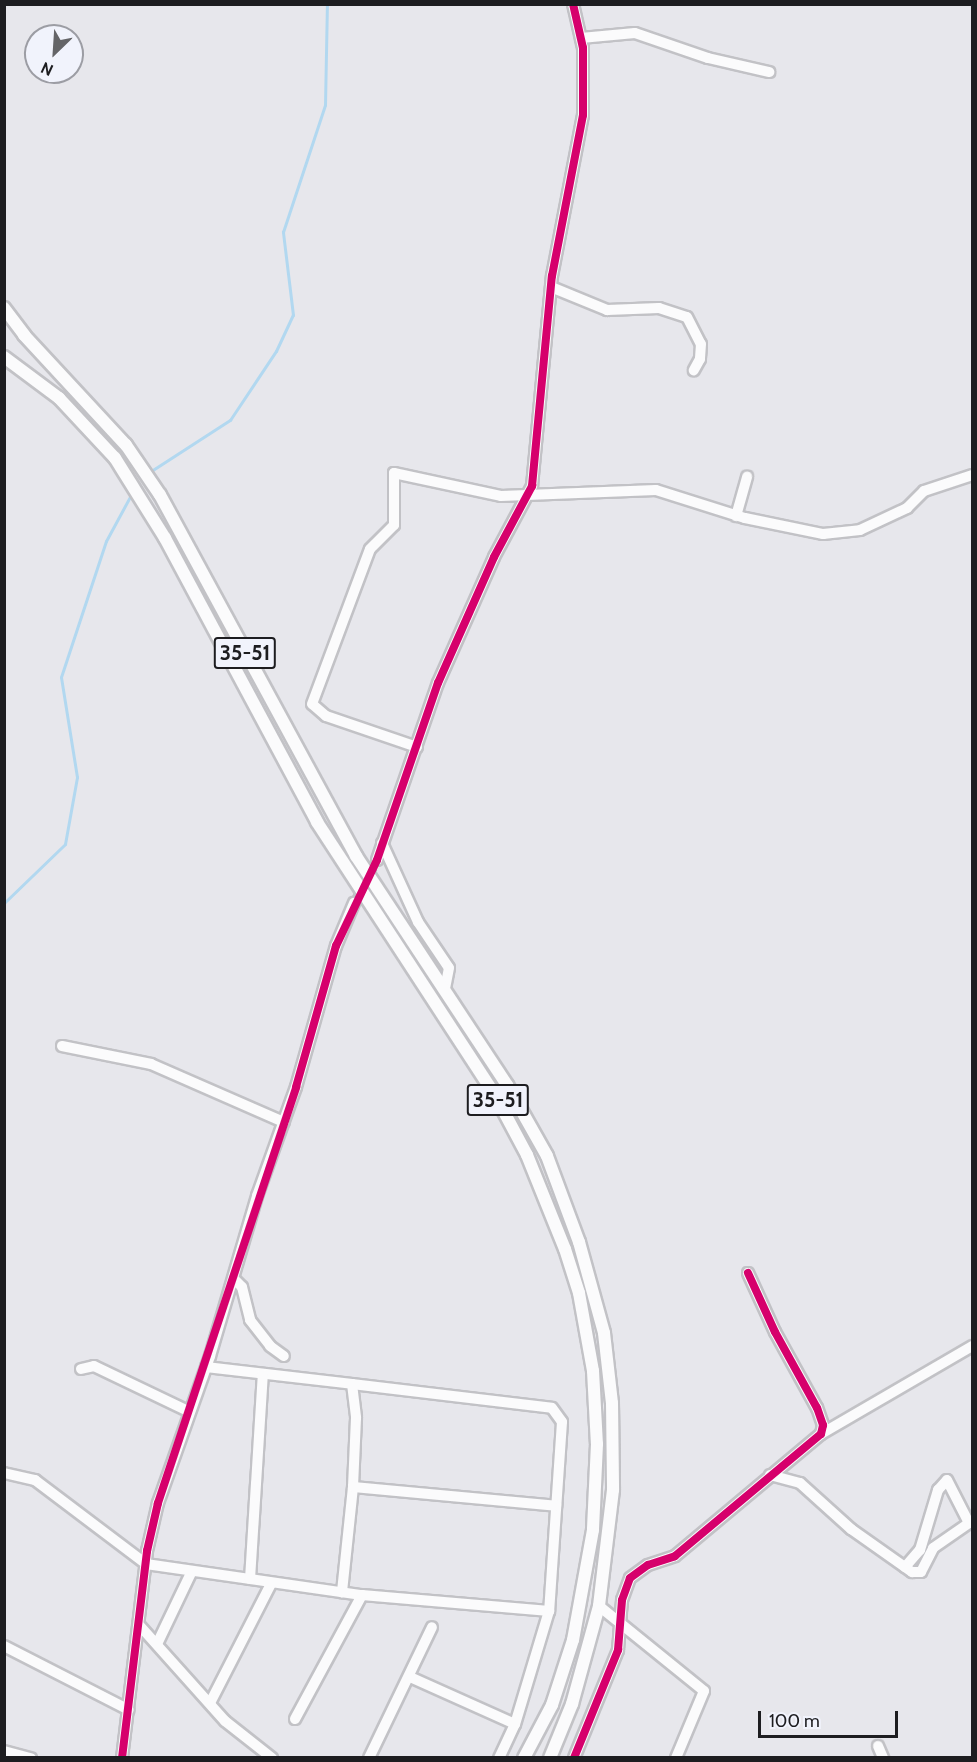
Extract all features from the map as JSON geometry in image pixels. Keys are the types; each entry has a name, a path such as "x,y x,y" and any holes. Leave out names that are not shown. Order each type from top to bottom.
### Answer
{"main road":[{"name":"35-51","path":"4,308 24,335 126,445 160,495 356,856 507,1085 547,1156 579,1242 604,1333 612,1403 613,1490 599,1606 572,1704 550,1758"},
{"name":"35-51","path":"4,357 59,398 115,458 147,509 317,822 495,1095 527,1155 579,1293 593,1371 597,1444 591,1557 573,1640 552,1705 524,1758"}],"street":[{"path":"377,860 438,683 475,597 532,486 551,287 583,116 585,77 581,39 573,4"},
{"path":"581,39 635,33 708,58 770,72"},
{"path":"551,287 607,310 659,308 687,317 701,344 700,360 694,370"},
{"path":"417,747 326,716 312,704 370,549 394,525 394,473 501,496 528,496 585,490 656,490 736,516 823,534 860,530 907,508 924,491 972,475"},
{"path":"736,516 747,477"},
{"path":"382,843 418,922 449,968 445,989"},
{"path":"122,1758 146,1564 158,1503 234,1279 257,1196 284,1122 336,946 354,903"},
{"path":"62,1046 151,1064 284,1122"},
{"path":"748,1273 775,1332 818,1408 823,1425 821,1434"},
{"path":"234,1279 242,1287 250,1320 270,1346 284,1356"},
{"path":"574,1758 618,1650 622,1626 622,1600 630,1578 648,1565 675,1556 821,1434 972,1346"},
{"path":"81,1369 94,1366 190,1412"},
{"path":"206,1366 552,1408 562,1422 549,1611 515,1724 499,1758"},
{"path":"250,1579 263,1374"},
{"path":"342,1592 353,1487 356,1418 352,1384"},
{"path":"4,1473 35,1480 146,1564 271,1584 362,1595 549,1611"},
{"path":"770,1475 800,1483 851,1529 905,1567 921,1572 933,1548 971,1522 947,1480 938,1490 920,1550 905,1567"},
{"path":"353,1487 556,1506"},
{"path":"157,1644 192,1571"},
{"path":"210,1703 271,1584"},
{"path":"295,1719 362,1595"},
{"path":"599,1606 609,1611 622,1626 704,1691 676,1758"},
{"path":"140,1626 225,1721 272,1758"},
{"path":"369,1758 411,1677 432,1627"},
{"path":"4,1646 129,1710"},
{"path":"411,1677 515,1724"},
{"path":"878,1746 883,1758"},
{"path":"4,1751 31,1758"}],"waterway":[{"path":"148,473 230,420 276,351 293,315 283,232 325,105 327,4"},
{"path":"4,903 65,844 77,777 61,677 106,541 133,491"}],"tunnel":[{"path":"354,903 377,860"}],"cycle path":[{"path":"122,1758 147,1551 158,1503 296,1087 336,946 377,860 438,683 494,557 532,486 552,276 583,115 583,48 573,4"},
{"path":"574,1758 618,1650 622,1600 630,1578 648,1565 675,1556 821,1434 823,1425 817,1408 775,1332 748,1273"}]}
